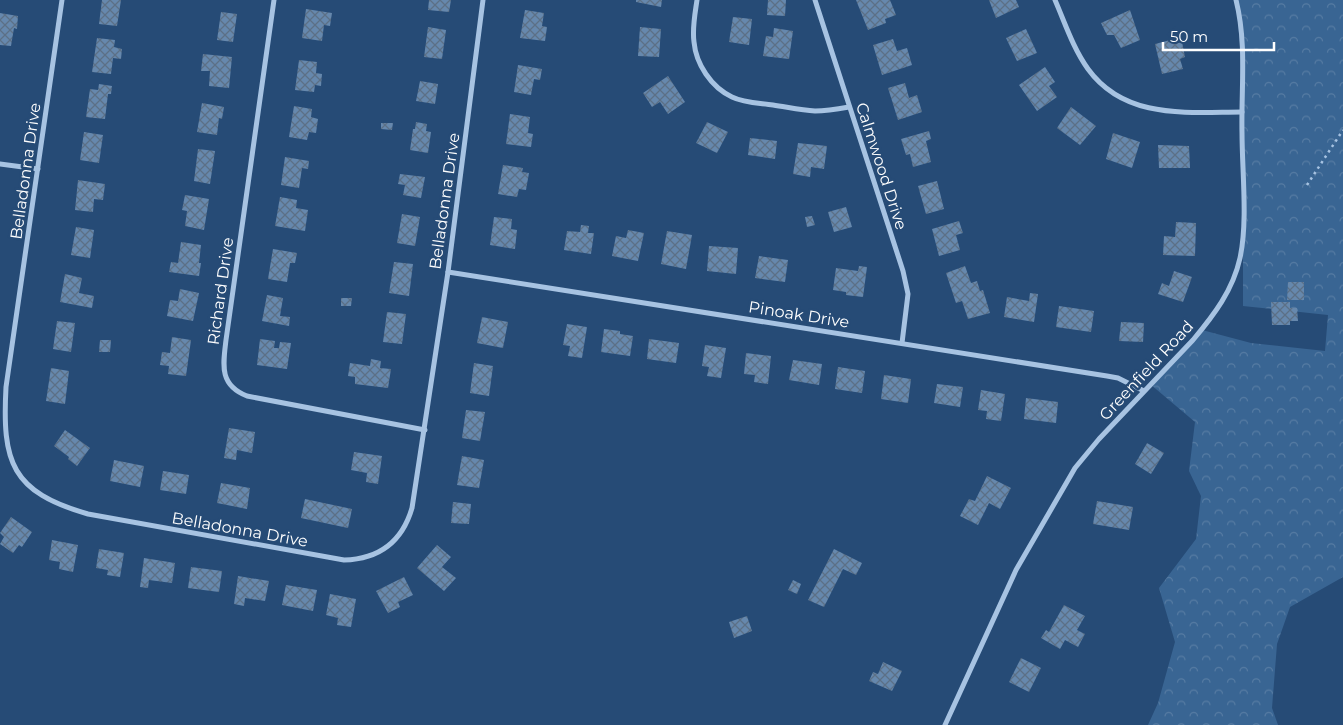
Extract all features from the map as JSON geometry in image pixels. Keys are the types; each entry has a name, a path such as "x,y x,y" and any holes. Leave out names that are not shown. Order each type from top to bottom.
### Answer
{"street":[{"name":"Belladonna Drive","path":"62,0 6,386 6,438 12,462 17,471 35,491 66,507 88,514 344,560 367,558 382,550 398,537 409,518 416,492 448,272 484,0"},
{"name":"Richard Drive","path":"274,0 226,340 224,362 226,378 236,390 252,398 425,430"},
{"path":"697,0 694,23 694,42 697,55 710,80 722,90 732,97 746,101 814,111 849,107"},
{"name":"Calmwood Drive","path":"815,0 903,271 908,294 902,343"},
{"path":"1055,0 1071,38 1088,68 1099,82 1124,100 1140,106 1167,111 1242,112"},
{"name":"Greenfield Road","path":"944,725 1016,570 1075,468 1208,323 1228,293 1240,258 1243,236 1243,48 1242,30 1236,0"},
{"path":"0,164 38,169"},
{"name":"Pinoak Drive","path":"448,272 1107,376 1128,382 1144,391"}],"path":[{"path":"1307,185 1343,130"}],"green space":[{"path":"1236,0 1343,0 1343,577 1290,607 1277,644 1272,708 1278,725 1148,725 1158,703 1175,642 1159,588 1196,539 1201,496 1189,471 1195,422 1150,384 1202,330 1251,343 1325,351 1328,315 1243,306 1243,76"}],"building":[{"path":"102,0 121,0 117,26 99,24"},
{"path":"429,0 451,0 449,12 428,10"},
{"path":"636,0 662,0 661,7 636,2"},
{"path":"768,0 786,0 785,16 767,15"},
{"path":"856,0 890,0 896,15 885,19 886,23 868,30"},
{"path":"989,0 1016,0 1019,7 996,18"},
{"path":"306,9 332,13 330,26 324,25 322,41 302,38"},
{"path":"525,10 544,13 542,26 547,27 545,41 520,38"},
{"path":"1130,10 1140,40 1121,48 1114,35 1107,35 1101,23"},
{"path":"221,12 237,14 233,42 217,40"},
{"path":"0,13 18,16 17,29 14,28 11,46 0,45"},
{"path":"733,17 752,19 749,45 729,42"},
{"path":"428,27 446,30 442,59 424,57"},
{"path":"640,27 661,29 659,57 638,56"},
{"path":"774,28 793,31 789,59 763,56 766,36 773,37"},
{"path":"1026,29 1037,53 1017,61 1006,38"},
{"path":"97,38 115,40 114,47 122,49 121,59 113,58 111,74 92,72"},
{"path":"893,39 897,51 907,48 912,65 882,75 873,45"},
{"path":"1174,39 1175,44 1182,42 1185,57 1180,59 1183,69 1162,74 1155,44"},
{"path":"203,54 232,57 229,88 209,86 210,71 201,71"},
{"path":"299,60 317,62 316,73 322,74 321,86 315,85 314,92 295,90"},
{"path":"518,65 542,69 540,80 534,79 531,95 514,92"},
{"path":"1045,67 1055,82 1049,86 1057,97 1037,111 1019,85"},
{"path":"668,76 685,102 668,114 660,102 652,107 643,93"},
{"path":"420,81 438,84 435,104 416,101"},
{"path":"905,83 909,98 917,95 922,112 898,120 888,88"},
{"path":"99,84 112,86 111,94 108,94 105,119 86,117 90,89 98,90"},
{"path":"202,103 224,107 222,119 219,118 217,135 197,132"},
{"path":"294,106 312,109 311,117 318,119 316,133 309,132 307,140 289,137"},
{"path":"1071,107 1096,126 1080,145 1057,128"},
{"path":"510,114 530,117 528,133 533,134 531,147 506,144"},
{"path":"416,122 427,124 426,131 431,132 428,153 410,150"},
{"path":"707,122 728,132 717,153 696,143"},
{"path":"381,123 393,123 392,130 381,129"},
{"path":"929,131 931,139 926,141 931,162 913,167 910,154 906,155 901,139"},
{"path":"84,132 103,135 99,163 80,160"},
{"path":"1113,133 1140,142 1132,168 1106,159"},
{"path":"750,138 777,141 775,159 748,155"},
{"path":"798,143 827,146 824,169 811,167 810,177 793,174"},
{"path":"1158,145 1189,146 1190,168 1159,168"},
{"path":"198,149 215,151 210,184 194,181"},
{"path":"285,157 309,161 308,169 302,168 299,188 281,185"},
{"path":"503,165 523,168 522,172 529,173 526,190 519,189 517,197 498,194"},
{"path":"400,174 425,177 421,198 403,195 405,185 398,184"},
{"path":"78,180 105,184 103,200 94,199 93,212 75,210"},
{"path":"937,181 944,209 926,214 918,186"},
{"path":"185,195 209,199 204,230 185,226 187,211 182,210"},
{"path":"280,197 297,200 296,208 308,210 305,231 275,226"},
{"path":"846,207 852,227 834,232 828,212"},
{"path":"402,214 420,217 415,246 397,243"},
{"path":"812,216 815,225 807,227 805,217"},
{"path":"494,217 512,219 511,229 517,230 515,249 490,245"},
{"path":"959,221 963,233 956,235 960,250 939,256 932,229"},
{"path":"1176,222 1196,223 1195,256 1163,255 1164,236 1175,237"},
{"path":"581,225 589,226 588,233 594,233 591,254 564,250 567,231 580,232"},
{"path":"76,227 94,230 90,258 71,255"},
{"path":"628,230 644,233 638,261 612,256 616,236 626,238"},
{"path":"667,231 692,235 686,269 661,264"},
{"path":"181,242 201,245 199,276 169,272 171,262 178,263"},
{"path":"709,246 738,248 736,274 707,271"},
{"path":"273,249 297,253 295,263 290,263 287,282 268,279"},
{"path":"759,256 788,260 785,282 755,278"},
{"path":"394,262 413,264 409,296 389,293"},
{"path":"859,266 867,267 863,297 846,295 846,292 833,290 836,268 858,271"},
{"path":"965,266 971,283 977,281 980,291 983,290 990,313 968,319 962,301 956,303 946,273"},
{"path":"1174,271 1192,277 1183,302 1158,294 1162,283 1169,286"},
{"path":"65,274 82,278 79,293 94,296 92,308 60,302"},
{"path":"1288,282 1304,282 1304,300 1287,300"},
{"path":"180,289 199,293 193,321 167,316 170,300 178,301"},
{"path":"1030,293 1038,294 1034,322 1004,317 1007,297 1029,301"},
{"path":"267,295 283,298 280,316 290,317 289,326 262,321"},
{"path":"341,298 352,298 351,306 341,306"},
{"path":"1271,302 1290,302 1290,308 1297,308 1298,321 1290,321 1290,325 1272,325"},
{"path":"1059,306 1094,311 1091,332 1056,327"},
{"path":"387,312 406,314 402,344 383,342"},
{"path":"482,317 508,322 503,348 477,343"},
{"path":"57,321 75,323 71,352 53,349"},
{"path":"1121,322 1144,323 1143,342 1119,341"},
{"path":"567,324 587,327 582,358 568,356 570,346 563,345"},
{"path":"604,329 620,331 620,334 633,336 630,356 601,352"},
{"path":"172,337 191,340 186,376 168,374 169,366 160,365 162,352 170,353"},
{"path":"260,339 275,341 274,348 279,348 280,342 291,343 287,369 257,365"},
{"path":"649,339 679,343 676,363 647,359"},
{"path":"100,340 111,340 110,352 99,352"},
{"path":"705,345 726,348 721,378 707,376 709,367 702,366"},
{"path":"746,353 771,356 768,384 754,382 755,375 744,374"},
{"path":"371,359 381,361 380,368 391,369 388,388 355,384 355,377 348,376 350,363 370,366"},
{"path":"793,360 822,364 819,385 789,380"},
{"path":"474,363 493,366 489,396 470,393"},
{"path":"838,367 865,371 862,393 835,389"},
{"path":"51,368 69,371 65,404 46,401"},
{"path":"884,375 911,379 908,403 881,399"},
{"path":"937,384 963,387 960,407 934,403"},
{"path":"981,390 1005,394 1001,421 986,419 987,411 978,410"},
{"path":"1026,398 1058,402 1056,423 1024,419"},
{"path":"466,410 485,412 480,441 462,438"},
{"path":"229,428 255,432 252,453 237,450 236,460 224,458"},
{"path":"65,430 90,448 77,466 68,459 69,457 54,446"},
{"path":"1147,443 1164,453 1151,474 1135,464"},
{"path":"354,452 382,456 378,484 366,482 367,473 351,470"},
{"path":"462,456 484,460 479,488 457,485"},
{"path":"114,460 144,466 140,487 110,481"},
{"path":"163,471 189,475 186,494 160,490"},
{"path":"987,476 1011,488 1000,509 989,503 978,525 960,516 969,499 975,501"},
{"path":"221,483 250,488 247,509 217,503"},
{"path":"305,499 352,509 348,528 301,518"},
{"path":"1097,501 1133,507 1129,530 1093,524"},
{"path":"453,502 471,504 469,524 451,523"},
{"path":"11,517 32,532 22,547 19,545 13,553 0,544 4,537 0,533"},
{"path":"52,540 78,545 73,572 59,569 60,562 49,560"},
{"path":"437,545 451,557 442,567 456,578 444,591 417,568"},
{"path":"99,549 124,553 120,577 107,575 108,570 96,568"},
{"path":"834,549 862,563 856,575 843,569 824,607 808,600"},
{"path":"144,558 175,563 172,583 149,580 148,588 140,587"},
{"path":"191,567 222,571 219,592 188,588"},
{"path":"238,576 269,581 265,601 245,598 244,606 234,604"},
{"path":"404,577 413,595 398,602 400,607 388,613 376,591"},
{"path":"793,580 801,584 797,594 788,590"},
{"path":"286,585 317,590 313,611 282,605"},
{"path":"330,594 356,599 351,627 337,625 338,618 326,615"},
{"path":"1064,605 1085,616 1077,630 1085,634 1078,647 1065,640 1060,649 1041,638 1046,630 1049,632"},
{"path":"747,616 752,631 734,638 729,622"},
{"path":"1021,658 1041,668 1029,692 1009,682"},
{"path":"883,662 902,671 892,691 869,681 873,672 878,674"}]}
